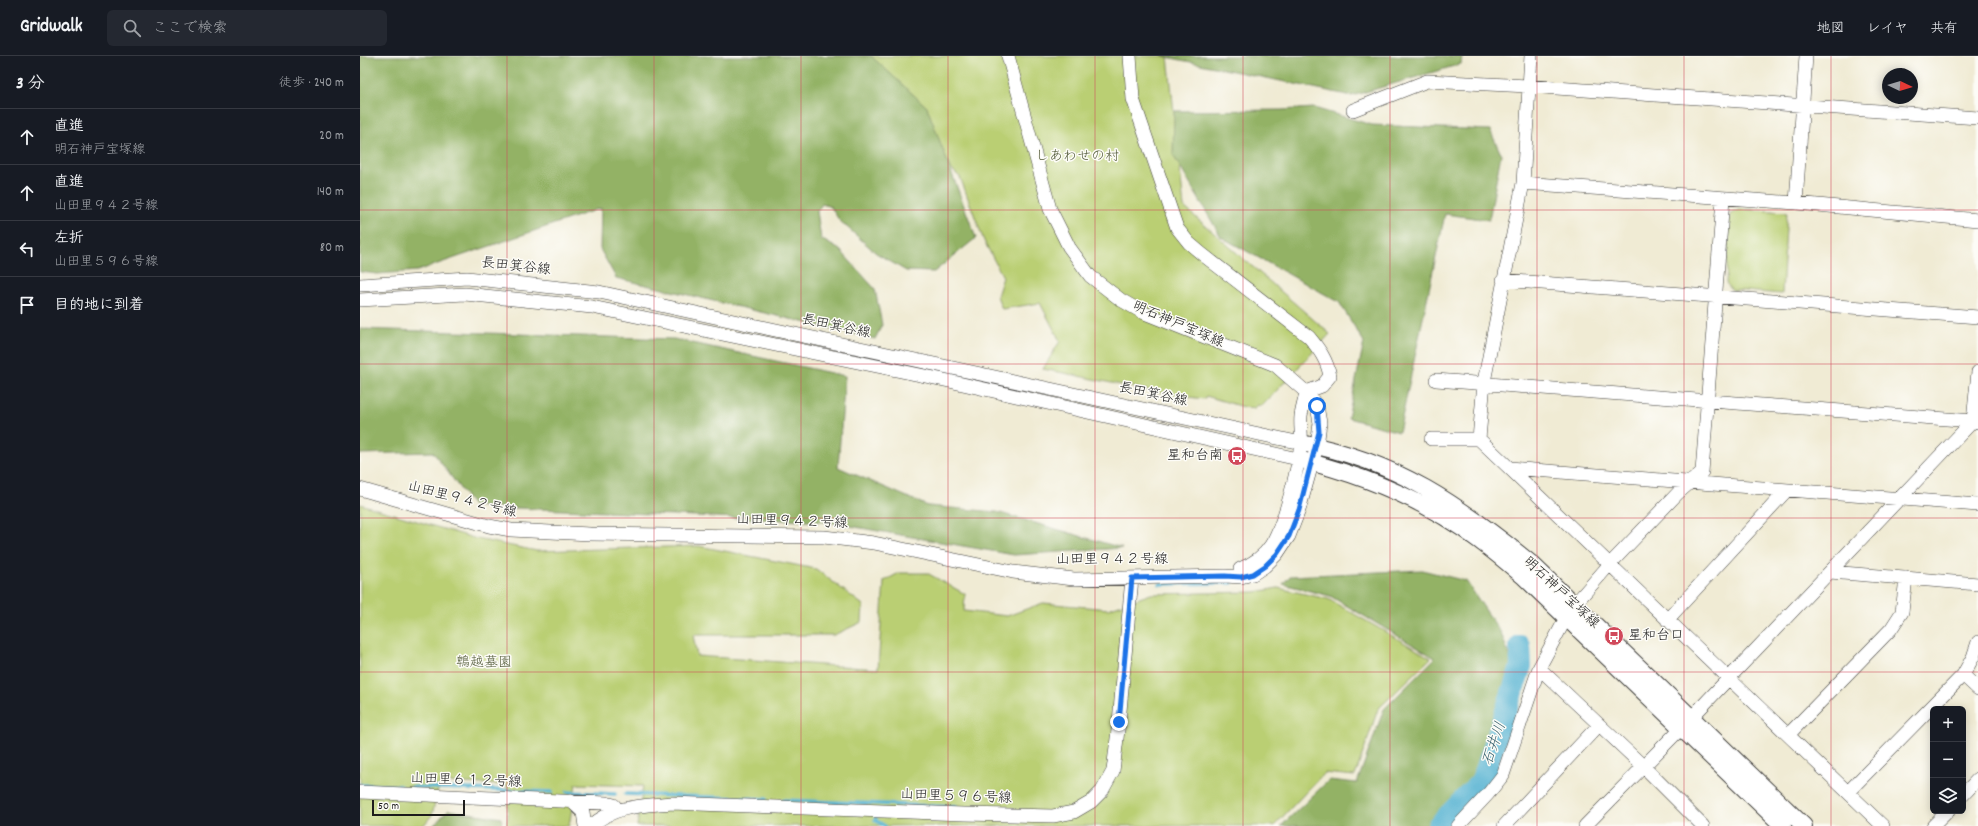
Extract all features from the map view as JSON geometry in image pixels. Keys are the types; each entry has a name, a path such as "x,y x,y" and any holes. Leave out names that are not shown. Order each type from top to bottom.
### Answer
{"main road":[{"name":"明石神戸宝塚線","path":"1309,444 1384,466 1418,483 1452,503 1490,530 1534,565 1570,611"},
{"name":"明石神戸宝塚線","path":"1305,460 1332,466 1376,483 1442,516 1480,541 1570,611 1687,722 1804,826"},
{"name":"明石神戸宝塚線","path":"1687,722 1783,826"}],"street":[{"name":"明石神戸宝塚線","path":"1008,56 1026,143 1050,209 1069,247 1090,276 1121,300 1142,312 1275,365 1306,392 1317,406 1320,423 1309,444"},
{"path":"1130,56 1133,99 1177,228 1189,243 1202,254 1309,336 1322,353 1328,365 1330,376 1322,386 1306,392 1301,417 1309,444"},
{"path":"1478,439 1484,382 1522,183 1531,56"},
{"path":"1796,203 1806,56"},
{"path":"1353,110 1427,81 1528,86 1978,118"},
{"path":"1522,183 1723,199 1796,203 1978,220"},
{"path":"1458,826 1488,794 1503,775 1539,668 1570,611 1609,565 1678,493 1702,472 1717,296 1723,199"},
{"name":"長田箕谷線","path":"360,284 467,278 599,292 1309,444"},
{"path":"1503,280 1978,317"},
{"path":"360,300 465,294 592,307 949,381 1305,460"},
{"path":"1585,826 1687,722 1898,500 1976,422 1978,372"},
{"path":"1436,380 1484,382 1976,422"},
{"path":"1431,439 1478,439 1884,826"},
{"name":"山田里９４２号線","path":"360,489 489,526 511,530 590,534 824,537 874,543 1013,572 1074,579 1241,577 1253,574 1277,554 1289,536 1299,510 1305,460 1309,444"},
{"path":"1510,468 1898,500 1978,505"},
{"path":"1668,620 1786,491"},
{"path":"1830,572 1978,584"},
{"name":"山田里５９６号線","path":"591,826 610,812 628,807 672,803 993,815 1053,816 1074,812 1091,802 1102,791 1112,771 1119,722 1132,578"},
{"path":"1788,735 1891,629 1902,612 1906,578"},
{"path":"1848,792 1963,675 1973,657 1978,642"},
{"path":"1539,668 1643,766 1701,825"},
{"path":"1963,675 1978,689"},
{"path":"1504,826 1599,725"},
{"path":"1966,792 1978,779"},
{"name":"山田里６１２号線","path":"360,792 606,803 614,805 618,810"},
{"path":"570,801 583,812 585,826"},
{"path":"1933,826 1945,814"}],"green space":[{"path":"360,56 871,56 927,107 976,238 934,272 906,271 876,253 839,220 831,207 822,204 817,211 821,239 840,250 875,289 882,325 875,339 616,278 600,249 601,208 417,271 377,274 360,272"},
{"name":"しあわせの村","path":"818,56 1168,56 1184,207 1330,334 1262,406 1258,405 1255,408 1243,407 1206,396 1204,399 1164,393 1043,369 1060,341 1040,303 1002,309 997,296 1003,277 984,241 960,177"},
{"path":"1162,56 1462,56 1461,64 1352,96"},
{"path":"1314,108 1372,125 1490,130 1501,154 1489,220 1445,214 1399,432 1348,418 1364,342 1339,302 1221,237 1173,155 1174,111 1281,110"},
{"path":"1740,209 1787,212 1782,294 1732,290 1726,283 1730,214"},
{"path":"360,329 674,339 845,376 838,467 928,506 997,512 1122,548 1014,555 827,522 473,506 433,452 360,454"},
{"name":"鵯越墓園","path":"360,504 477,539 537,551 699,546 816,569 863,605 862,622 834,635 693,635 697,656 878,669 884,581 899,573 927,573 965,594 964,611 1007,616 1043,603 1108,609 1151,594 1255,592 1278,588 1328,599 1431,658 1378,709 1355,776 1324,773 1274,826 637,826 643,786 576,784 569,826 506,826 508,817 507,785 440,782 432,815 423,826 360,826"},
{"path":"1422,570 1466,581 1501,633 1512,663 1480,776 1433,826 1281,826 1329,780 1357,783 1384,709 1435,658 1330,596 1283,584 1290,576"},
{"path":"448,810 502,818 501,826 433,826"}],"waterway":[{"path":"1160,584 1232,583"},
{"name":"石井川","path":"1438,826 1480,783 1486,770 1521,666 1520,646"},
{"path":"360,785 400,786"},
{"path":"412,787 552,792"},
{"path":"567,792 615,794"},
{"path":"625,794 766,799"},
{"path":"783,800 956,807"},
{"path":"876,817 875,820 885,826"}],"place":[{"name":"星和台南","path":"1237,456"},
{"name":"星和台口","path":"1614,636"}],"route":[{"path":"1119,722 1132,578 1241,577 1253,574 1265,566 1277,554 1289,536 1299,510 1317,446 1320,423 1317,406"}]}
